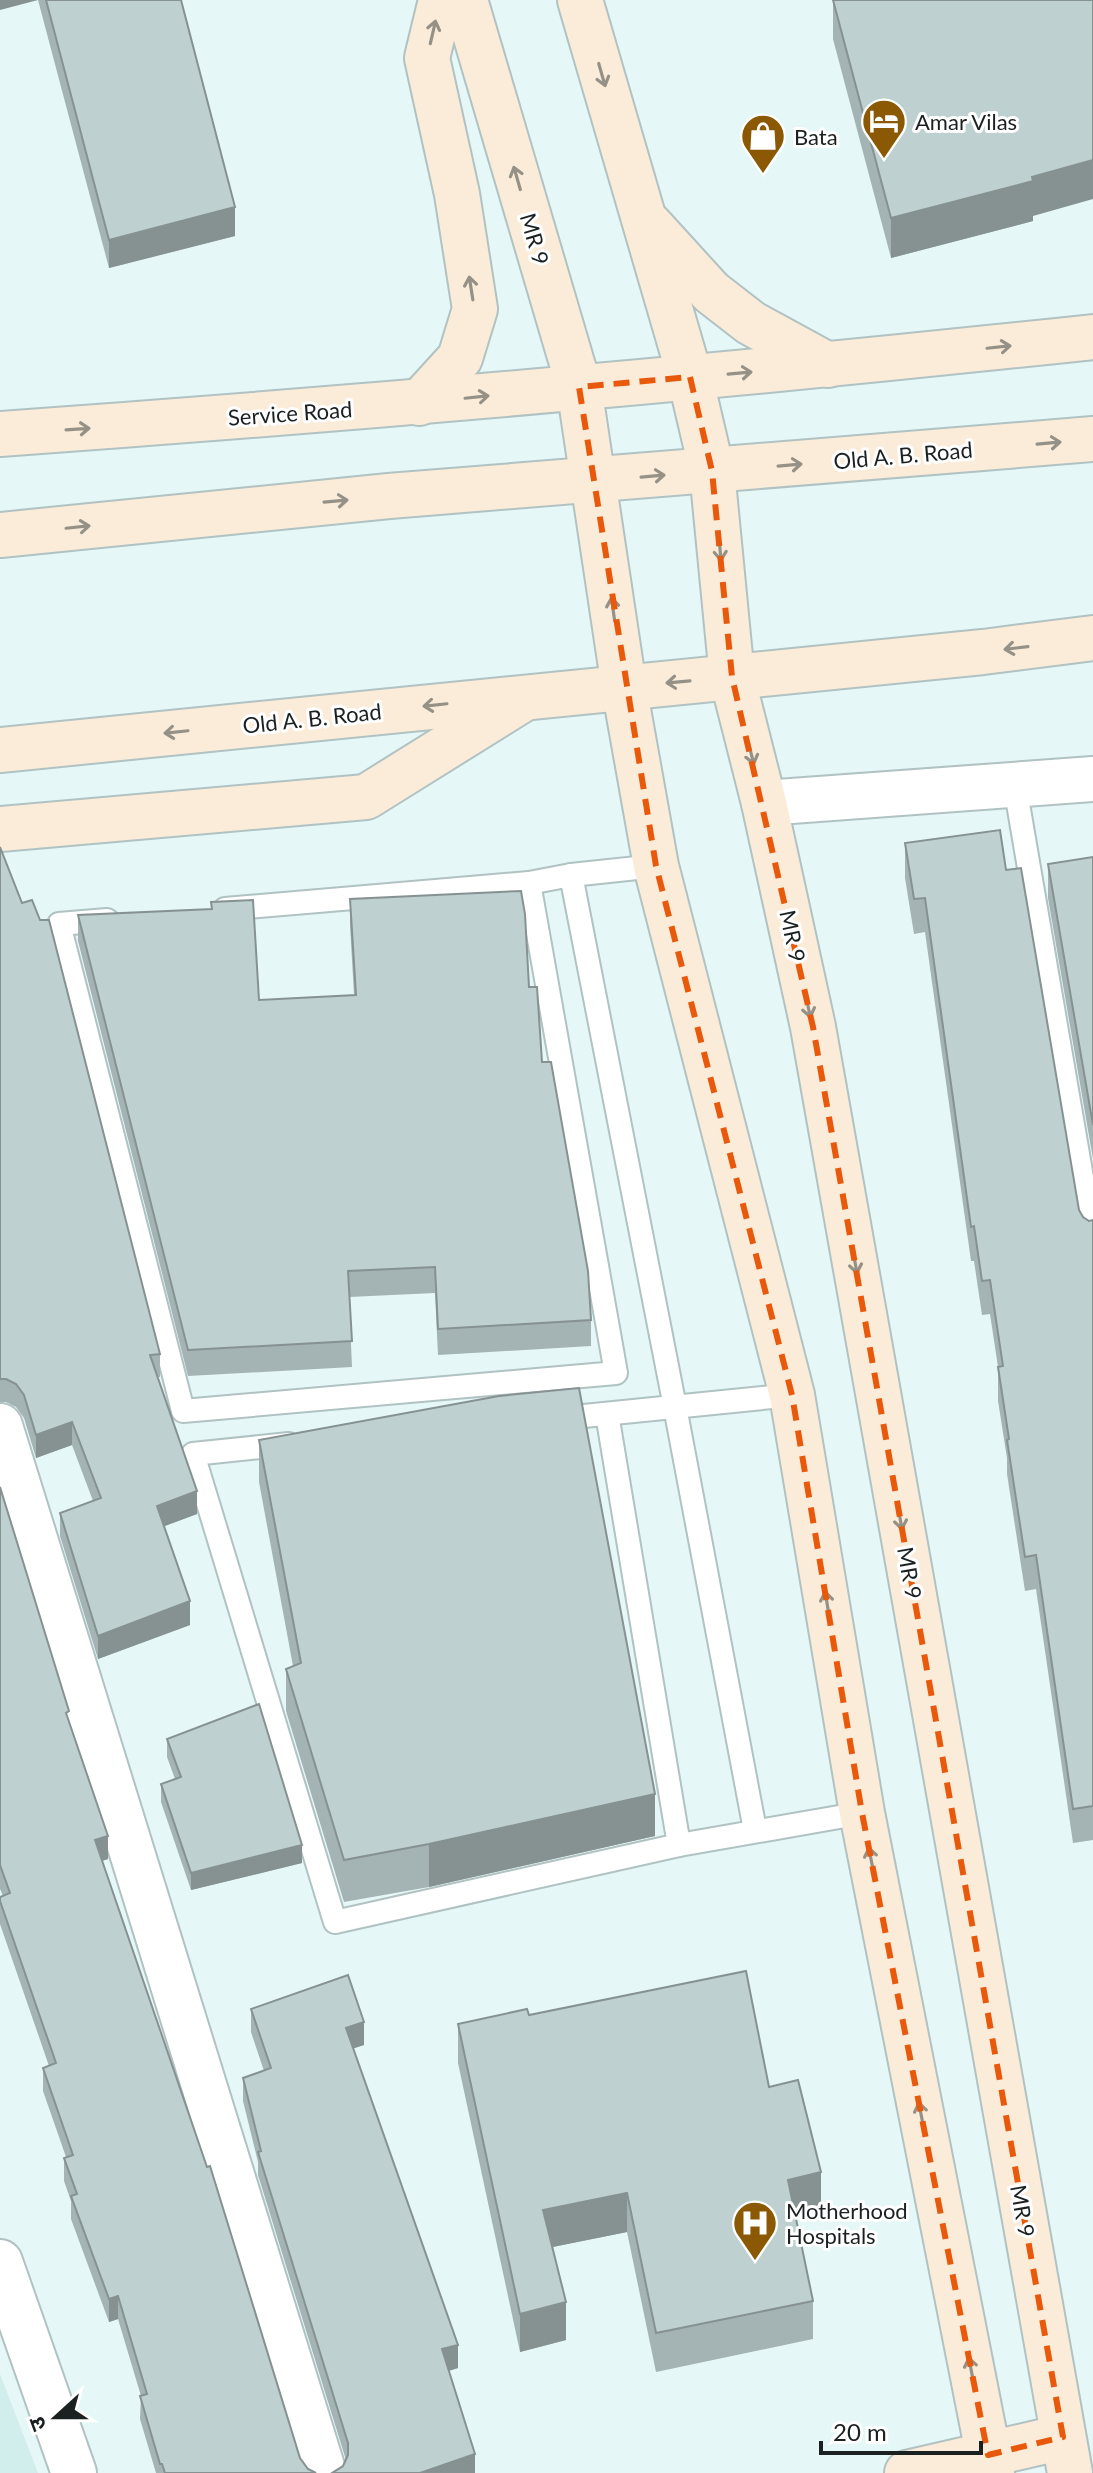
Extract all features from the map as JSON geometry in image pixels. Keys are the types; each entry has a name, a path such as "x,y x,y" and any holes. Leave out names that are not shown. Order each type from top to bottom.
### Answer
{"street":[{"path":"419,403 460,358 475,309 457,194 427,58 441,0"},
{"name":"MR 9","path":"465,0 579,387 624,687"},
{"path":"580,0 690,377 712,471"},
{"path":"643,217 711,292 751,323 828,365"},
{"name":"Service Road","path":"0,434 419,403 1093,337"},
{"name":"Old A. B. Road","path":"594,481 1093,439"},
{"name":"MR 9","path":"712,471 732,677 764,803 813,1027 1066,2455"},
{"path":"0,535 389,496 594,481"},
{"path":"732,677 1093,638"},
{"name":"Old A. B. Road","path":"0,750 732,677"},
{"path":"624,687 656,866 792,1395 862,1813 990,2464"},
{"path":"0,829 366,797 528,696"},
{"path":"764,803 1093,779"},
{"path":"0,1426 324,2473"},
{"path":"0,2262 74,2473"},
{"path":"907,2473 1066,2455"}],"lane":[{"path":"1015,786 1093,1242"},
{"path":"200,912 529,883 656,866"},
{"path":"571,875 755,1830"},
{"path":"121,918 59,924 183,1411 616,1373 529,883"},
{"path":"527,1422 792,1395"},
{"path":"607,1414 679,1845"},
{"path":"305,1443 193,1454 335,1922 679,1845 862,1813"}],"highlighted area":[{"path":"690,377 712,471 732,677 813,1027 1063,2437 988,2455 862,1813 792,1395 656,866 579,387"}],"shaded area":[{"path":"0,2374 38,2473 0,2473"}],"building":[{"path":"46,0 181,0 235,207 109,240"},
{"path":"833,0 1093,0 1093,160 1032,177 1033,181 891,218"},
{"path":"1000,830 1006,870 1021,868 1079,1210 1083,1217 1093,1220 1093,1806 1073,1809 1036,1555 1025,1557 1007,1440 998,1367 1003,1366 990,1280 982,1281 974,1226 971,1227 925,898 914,899 905,843"},
{"path":"0,847 22,903 32,900 40,920 49,920 160,1354 150,1355 197,1491 157,1506 190,1601 98,1636 60,1513 101,1498 72,1422 36,1435 24,1395 16,1384 0,1379"},
{"path":"1093,857 1093,1125 1048,864"},
{"path":"521,891 529,987 537,987 542,1062 551,1062 588,1271 591,1320 438,1329 435,1267 348,1271 352,1341 188,1350 78,915 212,909 211,902 253,900 259,1000 356,995 350,899"},
{"path":"579,1388 655,1794 344,1860 286,1669 301,1663 259,1440 499,1396"},
{"path":"0,1487 69,1711 66,1713 108,1836 95,1840 207,2167 210,2166 300,2458 308,2469 316,2473 165,2473 140,2396 147,2394 118,2296 109,2299 71,2196 77,2194 64,2158 73,2155 43,2068 56,2063 0,1901 0,1897 10,1893 0,1865"},
{"path":"259,1704 302,1845 191,1873 161,1784 181,1777 167,1739"},
{"path":"746,1971 769,2087 798,2080 821,2172 788,2180 813,2301 656,2333 627,2193 543,2210 566,2302 520,2314 458,2024 527,2009 529,2015"},
{"path":"348,1975 364,2022 346,2028 458,2345 442,2349 475,2454 420,2473 332,2473 343,2466 348,2455 348,2443 258,2152 261,2151 243,2078 271,2068 251,2009"}],"place":[{"name":"Amar Vilas","path":"884,160"},
{"name":"Bata","path":"763,175"},
{"name":"Motherhood Hospitals","path":"755,2262"}]}
